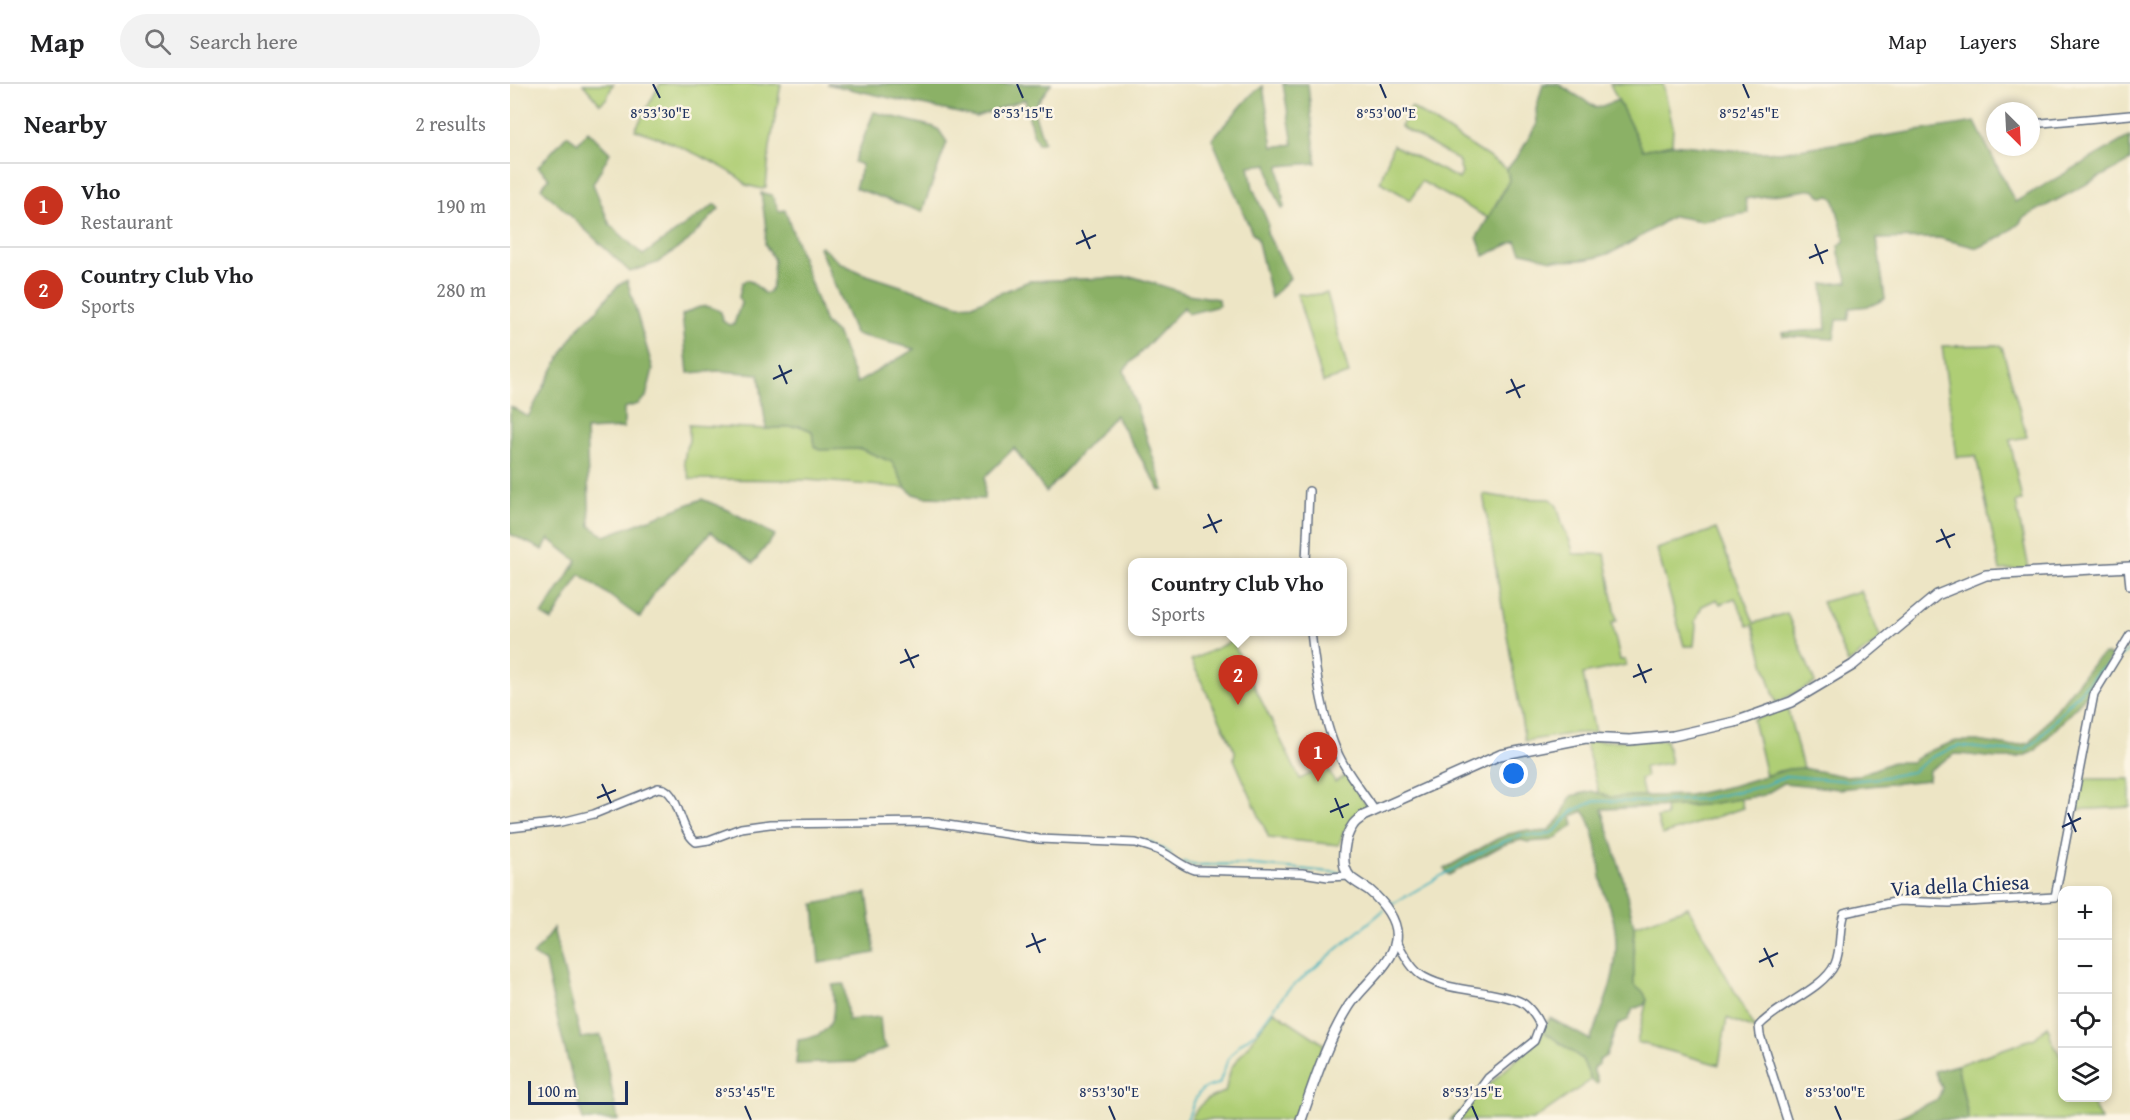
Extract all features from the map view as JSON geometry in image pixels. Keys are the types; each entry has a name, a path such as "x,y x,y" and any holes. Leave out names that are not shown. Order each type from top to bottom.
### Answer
{"street":[{"path":"2040,123 2130,115"},
{"path":"1306,558 1309,491"},
{"path":"1301,1120 1330,1042 1341,1021 1350,1005 1391,955 1396,940 1395,924 1386,909 1350,876 1344,860 1344,847 1353,823 1375,810 1500,755 1586,738 1630,740 1673,736 1735,722 1791,702 1852,665 1937,595 1986,575 2129,567 2130,586"},
{"name":"Via della Chiesa","path":"1787,1120 1759,1026 1797,999 1831,970 1837,956 1844,913 1899,901 1949,903 2055,897 2091,705 2097,688 2130,635"},
{"path":"1312,636 1322,696 1334,746 1375,810"},
{"path":"510,828 562,822 594,814 658,788 671,796 687,833 696,842 709,840 741,828 770,824 928,822 1039,839 1136,843 1151,847 1184,867 1194,870 1292,873 1329,877 1350,876"},
{"path":"1396,940 1422,976 1441,984 1521,1001 1534,1013 1540,1025 1534,1041 1488,1078 1457,1120"}],"green space":[{"path":"583,84 613,84 607,98 600,104"},
{"path":"660,84 781,84 770,147 766,187 762,189 746,185 739,178 712,162 677,145 635,130"},
{"path":"827,84 1051,84 1033,109 1044,142 1038,144 1032,131 1025,99 976,117"},
{"path":"1283,84 1308,84 1316,163 1279,166 1284,208 1282,209 1272,186 1268,164 1249,166 1253,188 1268,223 1267,233 1290,278 1271,298 1257,238 1252,233 1212,139 1252,94 1263,86 1273,147 1293,144"},
{"path":"1543,84 1558,84 1597,108 1618,100 1643,150 1672,144 1751,152 1780,152 1975,122 1986,144 1986,156 1992,156 2015,202 2130,136 2130,161 2023,218 2003,236 1978,248 1939,238 1877,239 1885,299 1870,306 1850,308 1848,320 1837,320 1834,339 1783,336 1782,333 1826,329 1823,284 1848,282 1839,254 1839,246 1845,240 1834,199 1830,196 1822,197 1814,189 1745,199 1748,213 1702,221 1673,216 1617,250 1589,259 1553,260 1521,252 1516,241 1484,256 1477,237 1509,180 1507,169 1520,153 1537,124 1536,109"},
{"path":"1610,84 1663,84 1673,127 1672,144 1643,151"},
{"path":"1411,107 1507,169 1509,180 1488,218 1421,181 1411,200 1380,182 1393,145 1459,179 1462,173 1458,160 1401,127"},
{"path":"874,112 934,127 939,130 947,142 922,212 855,188 862,165 854,162"},
{"path":"588,131 610,153 593,184 610,225 643,255 715,204 719,209 688,241 657,263 630,272 541,188 549,178 538,167 567,135 578,143"},
{"path":"761,193 772,195 779,211 785,210 825,323 838,335 857,383 915,349 855,334 819,247 821,246 839,262 861,273 959,305 974,304 1029,281 1134,277 1188,294 1218,299 1219,306 1188,314 1184,307 1124,370 1164,490 1160,490 1115,415 1046,492 1014,448 985,477 984,499 924,497 913,494 906,488 892,462 861,449 819,450 814,446 812,431 800,426 766,429 759,374 720,371 688,373 682,315 706,306 721,312 723,321 729,325 734,324 741,303 739,297 742,283 746,280 752,282 765,294 772,287 774,260 765,244 766,227"},
{"path":"627,280 653,369 646,397 638,404 624,408 624,428 586,430 590,526 605,536 702,499 775,535 753,563 711,532 655,592 640,618 580,574 552,621 542,615 577,561 549,539 543,550 510,534 510,406 528,417 573,336 614,289"},
{"path":"1327,293 1349,374 1323,382 1297,294"},
{"path":"1997,345 2002,347 2027,437 2010,440 2022,501 2016,502 2029,569 2000,570 1976,456 1957,457 1942,346"},
{"path":"689,425 766,429 800,426 812,431 814,446 861,449 892,462 906,488 807,480 690,479 684,463 689,441"},
{"path":"1483,494 1507,498 1551,499 1558,508 1573,554 1605,554 1617,621 1612,622 1620,660 1625,660 1626,665 1583,674 1595,733 1576,733 1525,741"},
{"path":"1716,529 1754,623 1787,613 1815,683 1776,703 1753,625 1748,626 1735,598 1720,604 1717,599 1702,606 1695,621 1694,646 1684,646 1657,549"},
{"path":"1861,591 1881,639 1848,663 1822,602"},
{"path":"1232,641 1300,779 1326,766 1335,782 1347,775 1368,808 1349,823 1339,845 1269,838 1234,759 1235,751 1191,660"},
{"path":"2104,654 2112,656 2095,686 2036,750 2026,755 1996,758 1955,754 1929,770 1928,780 1839,789 1784,783 1764,795 1703,805 1602,809 1623,878 1634,926 1634,985 1644,993 1647,1000 1644,1005 1633,1009 1628,1020 1618,1024 1606,1056 1599,1060 1599,1064 1593,1069 1598,1083 1596,1084 1591,1080 1582,1059 1542,1030 1550,1018 1590,1040 1607,997 1614,968 1616,938 1614,923 1603,888 1591,825 1583,811 1572,816 1574,825 1553,840 1528,842 1521,840 1503,845 1449,875 1444,869 1509,834 1527,830 1548,831 1560,819 1571,796 1592,791 1610,797 1689,795 1732,786 1788,769 1803,768 1844,776 1859,775 1893,762 1911,762 1926,752 1956,741 1977,741 2010,746 2030,743 2093,663"},
{"path":"1787,707 1803,768 1779,771 1766,776 1753,720"},
{"path":"1666,740 1671,763 1644,767 1646,777 1640,779 1644,796 1610,797 1599,793 1585,741"},
{"path":"2079,779 2130,779 2130,807 2074,810"},
{"path":"1740,798 1743,808 1662,835 1657,818 1666,816 1665,807 1703,805"},
{"path":"867,893 875,953 819,963 814,904"},
{"path":"1688,907 1756,1030 1727,1018 1719,1065 1637,1042 1647,1000 1633,985 1634,926"},
{"path":"553,928 581,1038 601,1035 618,1120 583,1120 545,962 533,955"},
{"path":"844,984 848,1020 880,1017 882,1041 887,1048 855,1062 796,1064 798,1040 810,1038 826,1029 833,1015 832,985"},
{"path":"1274,1011 1324,1044 1295,1120 1191,1120 1205,1101 1225,1092 1231,1068"},
{"path":"2048,1026 2058,1052 2058,1102 2091,1102 2101,1120 1969,1120 1957,1065 2035,1038"},
{"path":"1542,1030 1582,1059 1591,1080 1533,1120 1450,1120 1537,1041"},
{"path":"1957,1065 1969,1120 1892,1120 1938,1099 1942,1088 1934,1071"}],"waterway":[{"path":"2120,656 2130,649"},
{"path":"1389,906 1491,847 1520,835 1542,836 1554,832 1573,811 1595,801 1652,802 1703,799 1763,786 1787,776 1850,781 1879,778 1912,772 1932,757 1958,746 2004,751 2026,749 2037,741 2100,670 2108,664"},
{"path":"1114,839 1151,842 1171,854"},
{"path":"1183,862 1198,865 1244,864 1342,873"},
{"path":"1355,875 1393,904"},
{"path":"1187,1120 1194,1100 1200,1092 1219,1084 1228,1059 1240,1044 1256,1032 1287,991 1384,910"}],"place":[{"name":"Country Club Vho","path":"1238,705"},
{"name":"Vho","path":"1318,782"}]}
